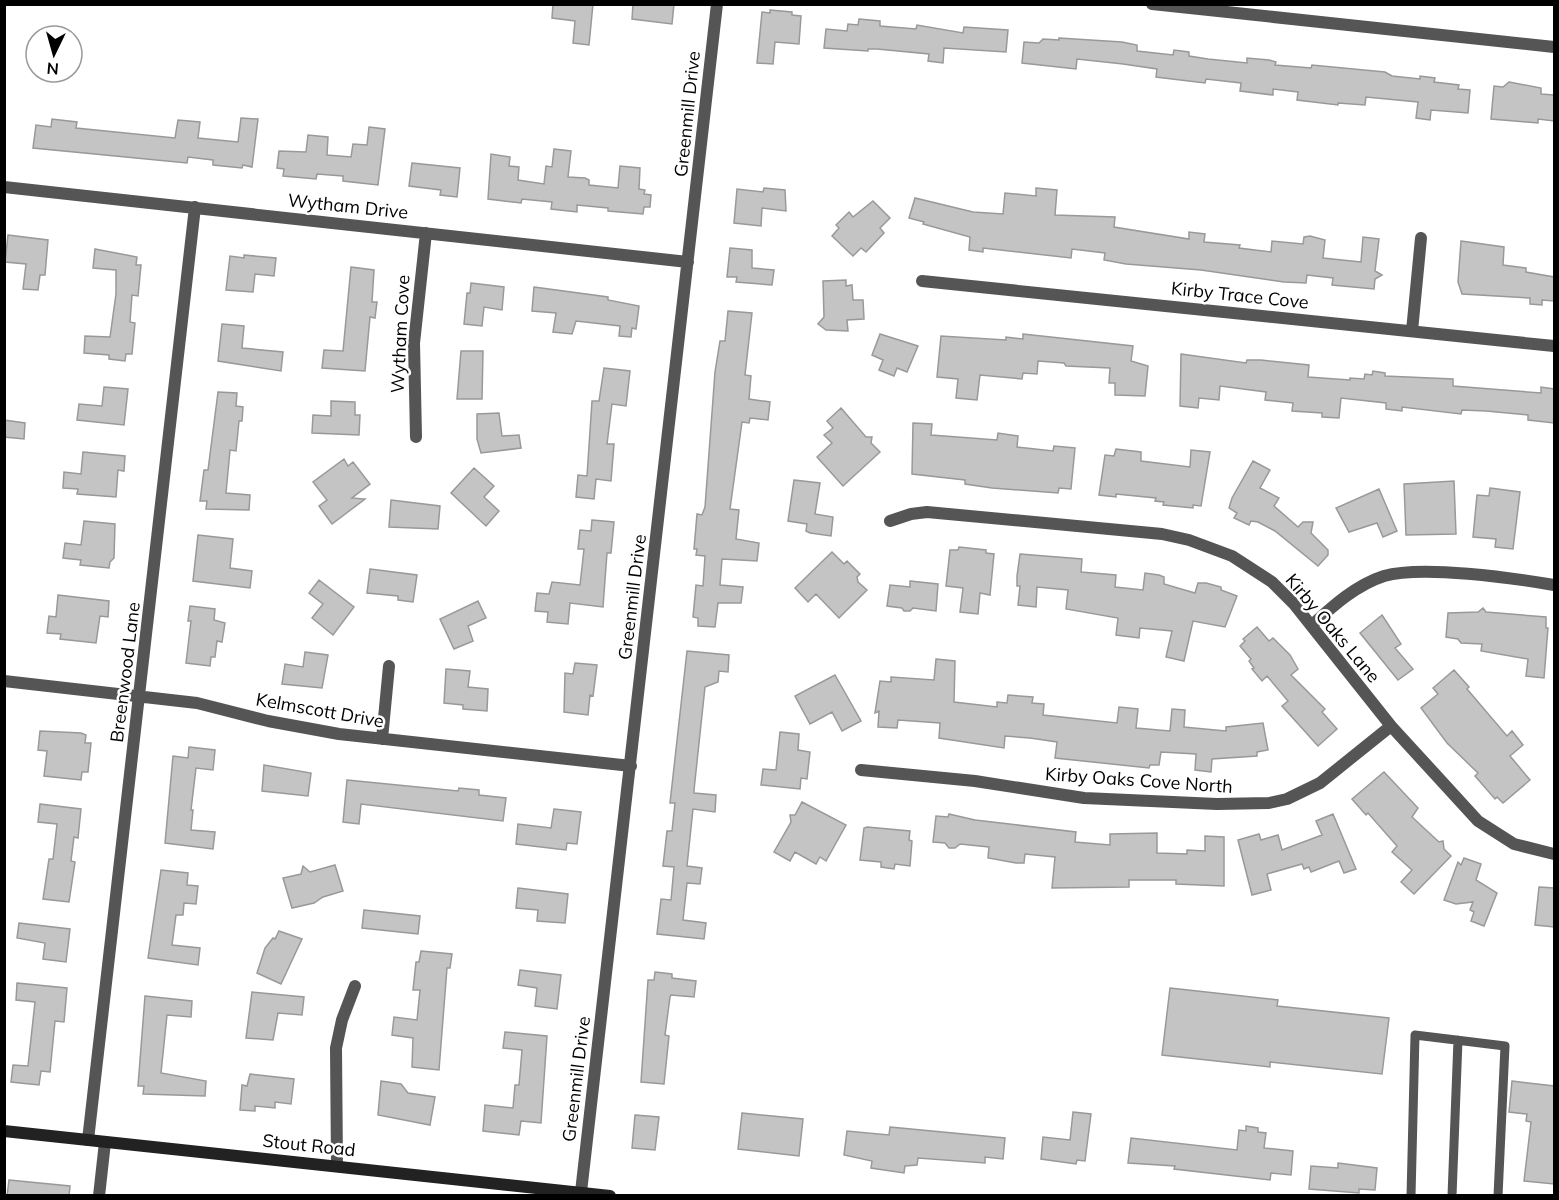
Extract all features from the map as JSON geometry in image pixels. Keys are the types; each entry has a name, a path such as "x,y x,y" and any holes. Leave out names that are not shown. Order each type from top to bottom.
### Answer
{"street":[{"name":"Greenmill Drive","path":"581,1192 717,4"},
{"path":"1152,4 1554,47"},
{"name":"Wytham Drive","path":"4,187 688,262"},
{"name":"Breenwood Lane","path":"88,1140 195,207"},
{"name":"Wytham Cove","path":"416,437 414,343 426,233"},
{"path":"1412,331 1421,238"},
{"name":"Kirby Trace Cove","path":"922,281 1554,346"},
{"name":"Kirby Oaks Lane","path":"890,521 911,514 960,514 1134,531 1189,540 1232,556 1254,568 1294,604 1391,726 1478,821 1514,844 1554,854"},
{"path":"1312,625 1365,584 1385,576 1409,572 1431,572 1554,585"},
{"path":"382,739 389,666"},
{"name":"Kelmscott Drive","path":"4,681 197,703 303,729 631,766"},
{"name":"Kirby Oaks Cove North","path":"861,771 975,782 1084,798 1217,804 1269,803 1287,799 1320,783 1391,726"},
{"path":"337,1166 336,1048 342,1020 355,987"},
{"name":"Stout Road","path":"4,1131 610,1196"},
{"path":"99,1196 105,1142"}],"lane":[{"path":"1411,1196 1415,1035 1505,1046 1498,1196"},
{"path":"1452,1196 1458,1040"}],"building":[{"path":"553,4 593,4 589,45 573,43 575,21 552,18"},
{"path":"633,4 674,4 672,24 632,19"},
{"path":"770,10 792,12 792,15 801,16 799,44 775,42 773,64 757,63 762,12 770,13"},
{"path":"859,19 880,21 880,26 916,29 917,25 963,33 964,27 1008,30 1006,52 944,48 943,63 928,61 929,54 877,49 868,49 868,51 824,48 826,29 847,31 848,24 858,25"},
{"path":"1059,38 1122,42 1137,45 1137,51 1173,55 1174,50 1189,52 1189,56 1208,59 1247,63 1247,58 1269,60 1276,62 1275,65 1311,68 1312,65 1385,72 1392,76 1420,79 1420,76 1435,78 1434,82 1459,85 1458,89 1470,90 1468,113 1431,110 1430,120 1416,118 1418,102 1366,97 1365,105 1338,103 1338,105 1297,100 1298,92 1273,89 1273,95 1240,91 1241,83 1206,79 1205,83 1156,77 1157,69 1123,64 1077,59 1076,69 1022,63 1024,42 1039,43 1043,39 1059,40"},
{"path":"1509,82 1541,88 1541,94 1554,95 1554,121 1538,119 1538,123 1491,119 1494,86 1503,87"},
{"path":"241,118 258,119 252,167 213,165 213,160 188,157 187,163 33,148 36,125 51,127 52,119 77,122 76,128 175,138 178,120 200,122 198,138 238,142"},
{"path":"369,127 385,129 378,185 343,181 343,176 317,174 316,179 283,176 284,169 277,168 279,151 306,152 308,135 328,137 327,155 351,157 353,144 367,145"},
{"path":"554,149 571,151 568,177 585,178 589,180 589,185 618,188 620,166 640,168 639,189 645,190 644,194 651,195 650,207 644,207 643,214 577,205 577,212 551,209 552,202 522,199 521,203 488,199 491,154 510,157 509,166 519,167 518,180 544,184 546,166 552,167"},
{"path":"412,163 460,168 457,197 440,195 441,190 409,186"},
{"path":"764,188 785,190 786,211 762,208 761,226 734,223 737,189 763,192"},
{"path":"1036,188 1057,190 1055,215 1115,217 1114,227 1189,239 1189,232 1205,234 1204,242 1240,245 1239,248 1271,252 1272,241 1303,244 1304,237 1310,236 1325,240 1323,258 1361,262 1363,237 1379,239 1375,271 1382,275 1375,279 1374,289 1332,285 1333,278 1307,275 1306,283 1284,282 1201,270 1126,264 1104,260 1105,253 1072,249 1071,258 983,248 983,252 969,250 970,237 909,218 915,198 973,212 1003,214 1005,193 1036,196"},
{"path":"873,201 890,218 880,228 884,233 866,252 861,248 853,256 832,236 839,228 836,225 849,212 853,217"},
{"path":"8,235 48,240 45,275 40,275 38,290 23,289 26,264 5,262"},
{"path":"1461,241 1504,247 1503,265 1526,268 1526,272 1554,277 1554,301 1542,300 1542,305 1530,304 1530,298 1462,294 1458,282"},
{"path":"730,248 752,250 752,268 774,270 772,285 736,282 737,277 727,277"},
{"path":"95,249 137,257 136,265 141,265 138,296 132,295 130,322 135,323 132,354 126,354 125,361 109,359 109,355 84,353 85,336 110,337 116,294 116,270 93,268"},
{"path":"244,255 276,258 274,276 255,274 253,292 226,290 230,256 244,258"},
{"path":"351,267 374,270 372,302 377,302 375,318 370,317 365,371 322,368 324,350 343,351"},
{"path":"846,280 846,286 852,285 853,300 863,300 864,319 847,320 848,331 826,330 818,324 824,317 823,281"},
{"path":"471,283 504,287 502,310 484,307 482,326 464,324 467,293 470,293"},
{"path":"534,287 608,297 608,300 639,306 636,329 632,328 631,337 619,336 620,326 576,321 572,334 553,332 556,313 532,311"},
{"path":"728,311 752,313 745,375 751,376 749,399 770,402 768,420 750,418 749,423 742,422 730,509 739,510 736,539 759,543 757,561 722,559 720,585 743,587 741,603 718,603 715,627 698,626 698,618 693,617 696,585 703,586 705,556 696,555 697,549 694,549 697,514 702,515 705,507 715,372 720,341 725,341"},
{"path":"222,324 244,326 242,348 283,352 281,371 218,361"},
{"path":"880,334 918,346 907,372 897,368 894,376 879,370 883,360 872,355"},
{"path":"1023,334 1133,346 1131,361 1148,366 1145,396 1115,395 1115,383 1109,383 1110,368 1066,366 1064,363 1038,361 1037,374 1023,373 1022,379 980,375 977,400 956,398 958,379 937,377 941,336 1006,340 1006,337 1023,339"},
{"path":"461,351 483,351 482,399 457,399"},
{"path":"1181,354 1246,363 1247,360 1261,360 1309,365 1308,377 1364,379 1365,374 1372,375 1373,371 1385,373 1385,376 1453,379 1453,386 1541,393 1541,387 1554,389 1554,423 1528,420 1528,415 1486,411 1462,410 1461,414 1402,407 1402,411 1386,409 1386,403 1341,398 1339,418 1322,417 1322,413 1292,411 1293,403 1265,400 1266,392 1220,386 1219,400 1199,398 1198,408 1180,406"},
{"path":"604,368 630,371 626,406 612,404 607,444 614,444 611,481 596,479 594,499 576,497 578,475 587,476 592,401 599,401"},
{"path":"104,387 128,389 124,425 77,420 79,404 102,406"},
{"path":"218,392 237,393 236,406 243,407 236,451 230,450 226,493 250,495 249,510 206,509 207,501 200,501 204,470 208,470"},
{"path":"331,401 355,402 355,415 360,415 359,435 312,433 313,415 331,416"},
{"path":"841,408 866,437 872,437 871,443 880,452 843,486 817,457 832,443 824,435 833,428 827,421"},
{"path":"499,413 502,436 519,435 521,448 481,453 477,439 477,414"},
{"path":"4,420 25,423 24,439 4,437"},
{"path":"913,423 932,424 931,435 997,440 998,433 1018,436 1017,447 1053,451 1054,446 1075,448 1071,489 1059,488 1058,493 992,488 965,484 965,480 912,474"},
{"path":"1116,449 1141,452 1141,461 1190,467 1191,450 1210,452 1201,506 1193,505 1193,508 1163,505 1164,502 1155,501 1156,498 1116,494 1116,497 1099,495 1105,455 1114,456"},
{"path":"83,452 125,456 124,471 118,470 116,497 77,494 78,489 63,488 64,472 81,474"},
{"path":"344,459 348,466 353,462 370,484 352,498 365,499 332,524 319,506 327,500 313,482"},
{"path":"1253,461 1270,470 1260,488 1279,498 1274,506 1298,527 1303,522 1313,522 1311,533 1328,550 1328,555 1318,566 1275,531 1258,522 1251,521 1249,525 1234,518 1237,513 1229,508 1232,498"},
{"path":"474,468 494,486 484,497 499,511 486,526 451,493"},
{"path":"794,480 820,483 815,514 833,517 831,536 810,533 806,531 807,524 788,521"},
{"path":"1454,481 1456,534 1406,535 1404,484"},
{"path":"1490,488 1520,492 1513,549 1495,547 1496,539 1473,537 1477,495 1489,496"},
{"path":"1379,489 1397,531 1383,537 1377,523 1349,532 1336,508"},
{"path":"391,500 440,506 438,529 389,527"},
{"path":"592,520 614,522 611,553 607,553 603,607 570,603 568,624 547,622 548,612 535,611 537,593 549,594 552,582 580,585 584,549 578,549 580,530 591,531"},
{"path":"84,521 115,524 114,558 109,568 80,565 81,560 63,558 65,543 81,545"},
{"path":"198,535 233,539 230,568 252,571 250,588 193,581"},
{"path":"959,547 986,550 986,553 994,554 990,595 980,593 978,614 960,612 963,588 946,586 950,550 958,550"},
{"path":"832,552 844,564 847,561 860,574 857,577 858,582 867,590 839,618 816,594 808,602 795,588"},
{"path":"1020,554 1082,559 1081,572 1116,575 1115,587 1143,590 1145,573 1164,577 1164,584 1195,593 1198,583 1206,583 1221,587 1221,590 1237,596 1225,627 1193,621 1184,661 1166,657 1172,631 1140,628 1139,638 1116,635 1118,618 1066,609 1068,590 1037,587 1036,607 1018,605 1020,586 1017,586 1017,576"},
{"path":"370,569 417,575 413,602 398,600 398,596 367,593"},
{"path":"319,580 354,607 333,635 312,618 323,604 309,593"},
{"path":"910,581 938,584 936,611 913,608 910,611 904,611 902,608 887,606 890,585 910,587"},
{"path":"58,595 109,601 108,617 100,616 96,643 60,639 61,634 47,633 49,616 56,617"},
{"path":"478,601 486,618 468,626 473,641 454,649 440,619"},
{"path":"190,606 215,609 214,620 225,623 222,642 217,641 215,657 211,657 210,666 186,663 191,621 188,621"},
{"path":"1483,608 1486,612 1546,617 1546,628 1548,628 1544,678 1526,676 1528,659 1481,651 1482,644 1461,643 1458,639 1446,637 1448,613 1478,612"},
{"path":"1382,615 1401,644 1395,648 1413,669 1398,680 1360,633"},
{"path":"1257,627 1269,641 1273,638 1290,655 1298,669 1291,675 1325,709 1322,712 1337,729 1318,746 1282,706 1288,701 1267,676 1262,681 1252,669 1254,668 1249,661 1251,659 1240,646 1245,641 1243,639"},
{"path":"687,651 729,655 728,672 719,671 718,682 705,687 694,793 716,795 715,812 693,809 687,866 702,868 700,884 687,883 683,920 706,923 704,939 657,934 661,899 671,900 674,867 663,866 667,831 672,831 675,803 670,803"},
{"path":"305,652 328,655 322,688 282,684 285,664 303,667"},
{"path":"936,659 955,661 954,702 997,707 997,702 1007,703 1008,695 1033,697 1032,703 1044,704 1043,715 1117,723 1119,707 1138,709 1136,728 1170,731 1172,709 1185,710 1184,727 1226,731 1226,727 1263,723 1268,750 1257,752 1257,756 1212,759 1211,772 1195,770 1196,754 1161,752 1159,765 1150,765 1149,768 1055,758 1057,742 1030,738 1005,736 1004,748 939,738 940,723 898,720 897,728 878,727 879,711 875,713 880,681 891,682 891,677 934,680"},
{"path":"575,663 597,665 588,715 564,712 565,673 573,674"},
{"path":"446,669 470,671 468,687 488,689 487,711 463,709 463,705 444,703"},
{"path":"1454,670 1507,736 1512,731 1523,745 1510,756 1530,780 1503,803 1497,797 1495,799 1475,776 1478,773 1447,743 1421,708 1438,694 1433,688"},
{"path":"835,675 861,721 842,731 832,712 810,724 795,696"},
{"path":"40,731 86,735 85,743 91,743 88,772 82,772 81,780 44,776 47,751 38,750"},
{"path":"780,732 799,734 798,750 810,752 807,779 801,778 800,789 761,785 763,769 776,770"},
{"path":"189,747 215,750 213,770 196,768 191,810 193,810 191,830 215,832 213,849 165,843 173,756 188,758"},
{"path":"264,765 311,773 308,796 262,791"},
{"path":"1384,772 1418,808 1412,817 1439,842 1443,841 1444,849 1451,856 1414,894 1401,882 1412,870 1392,852 1397,846 1368,813 1366,815 1352,799"},
{"path":"347,780 458,791 459,788 479,790 479,795 506,798 503,821 361,804 359,824 343,822"},
{"path":"802,802 846,825 826,861 820,857 816,864 795,852 790,861 774,852 791,822 790,815 795,815"},
{"path":"40,804 81,809 78,838 74,837 71,861 75,862 69,902 43,899 49,859 53,859 57,824 38,822"},
{"path":"554,809 581,812 577,844 567,843 566,850 516,844 518,824 551,828"},
{"path":"949,814 975,820 1076,832 1075,842 1110,845 1110,834 1157,833 1157,853 1187,854 1187,850 1205,851 1205,836 1224,837 1224,886 1176,884 1176,880 1129,880 1129,887 1052,888 1055,857 1025,854 1024,863 1016,863 988,858 989,847 960,844 955,848 949,848 945,843 933,842 936,816 948,817"},
{"path":"1333,814 1356,869 1344,873 1339,861 1311,872 1309,867 1304,869 1302,864 1267,874 1271,890 1252,895 1238,840 1259,834 1261,840 1278,835 1282,850 1322,835 1316,821"},
{"path":"864,828 910,831 909,840 912,841 910,866 895,864 894,869 881,867 881,862 860,860"},
{"path":"1464,858 1481,864 1476,880 1497,893 1484,926 1471,921 1474,912 1470,910 1473,902 1456,904 1444,900 1458,862 1461,865"},
{"path":"335,865 343,891 323,897 314,903 292,908 283,878 301,874 303,866 310,872"},
{"path":"161,870 188,873 187,885 198,886 196,904 184,903 183,915 176,915 172,945 200,948 198,965 148,958"},
{"path":"1539,887 1554,888 1554,927 1535,925"},
{"path":"518,888 568,894 565,923 537,921 538,910 516,908"},
{"path":"364,910 420,916 418,934 362,928"},
{"path":"19,923 70,929 66,962 43,959 45,943 17,938"},
{"path":"279,931 302,939 281,984 257,973 265,948 273,938 275,939"},
{"path":"421,951 452,954 450,968 447,968 439,1070 412,1067 413,1038 392,1035 394,1017 417,1020 420,990 413,990 416,962 419,962"},
{"path":"520,970 561,975 557,1009 535,1006 537,988 518,985"},
{"path":"655,972 672,974 672,978 696,981 694,997 671,995 670,997 665,1035 669,1036 664,1084 641,1082 648,980 654,980"},
{"path":"17,983 67,988 64,1022 55,1021 50,1072 41,1071 39,1085 11,1082 13,1065 28,1066 35,1002 16,1000"},
{"path":"1170,988 1278,1000 1277,1006 1389,1018 1382,1074 1270,1062 1270,1067 1162,1055"},
{"path":"252,992 304,997 302,1015 278,1013 273,1040 246,1038"},
{"path":"145,996 192,1001 191,1017 167,1015 161,1073 206,1081 205,1096 143,1094 144,1086 138,1086"},
{"path":"505,1032 547,1036 541,1123 521,1121 519,1135 483,1131 485,1105 513,1108 515,1085 519,1085 522,1050 503,1048"},
{"path":"250,1074 294,1079 291,1104 275,1102 275,1108 255,1106 255,1111 240,1110 242,1085 247,1086"},
{"path":"381,1081 401,1084 408,1093 435,1097 430,1125 378,1115"},
{"path":"1512,1081 1554,1086 1554,1184 1524,1181 1531,1122 1526,1121 1527,1114 1509,1112"},
{"path":"1073,1112 1091,1114 1085,1161 1077,1160 1076,1164 1041,1159 1043,1137 1070,1140"},
{"path":"742,1113 803,1119 799,1156 738,1149"},
{"path":"635,1115 659,1117 655,1150 632,1148"},
{"path":"1246,1126 1258,1128 1258,1132 1266,1133 1264,1148 1293,1151 1291,1175 1271,1173 1270,1180 1174,1169 1175,1166 1128,1163 1131,1138 1237,1150 1239,1130 1246,1131"},
{"path":"890,1127 1005,1138 1003,1159 985,1157 985,1163 918,1158 917,1165 905,1166 904,1173 871,1168 872,1161 844,1155 847,1131 889,1135"},
{"path":"1338,1163 1377,1168 1375,1190 1359,1189 1359,1193 1309,1189 1311,1166 1338,1168"},
{"path":"9,1180 70,1186 69,1196 7,1196"}]}
